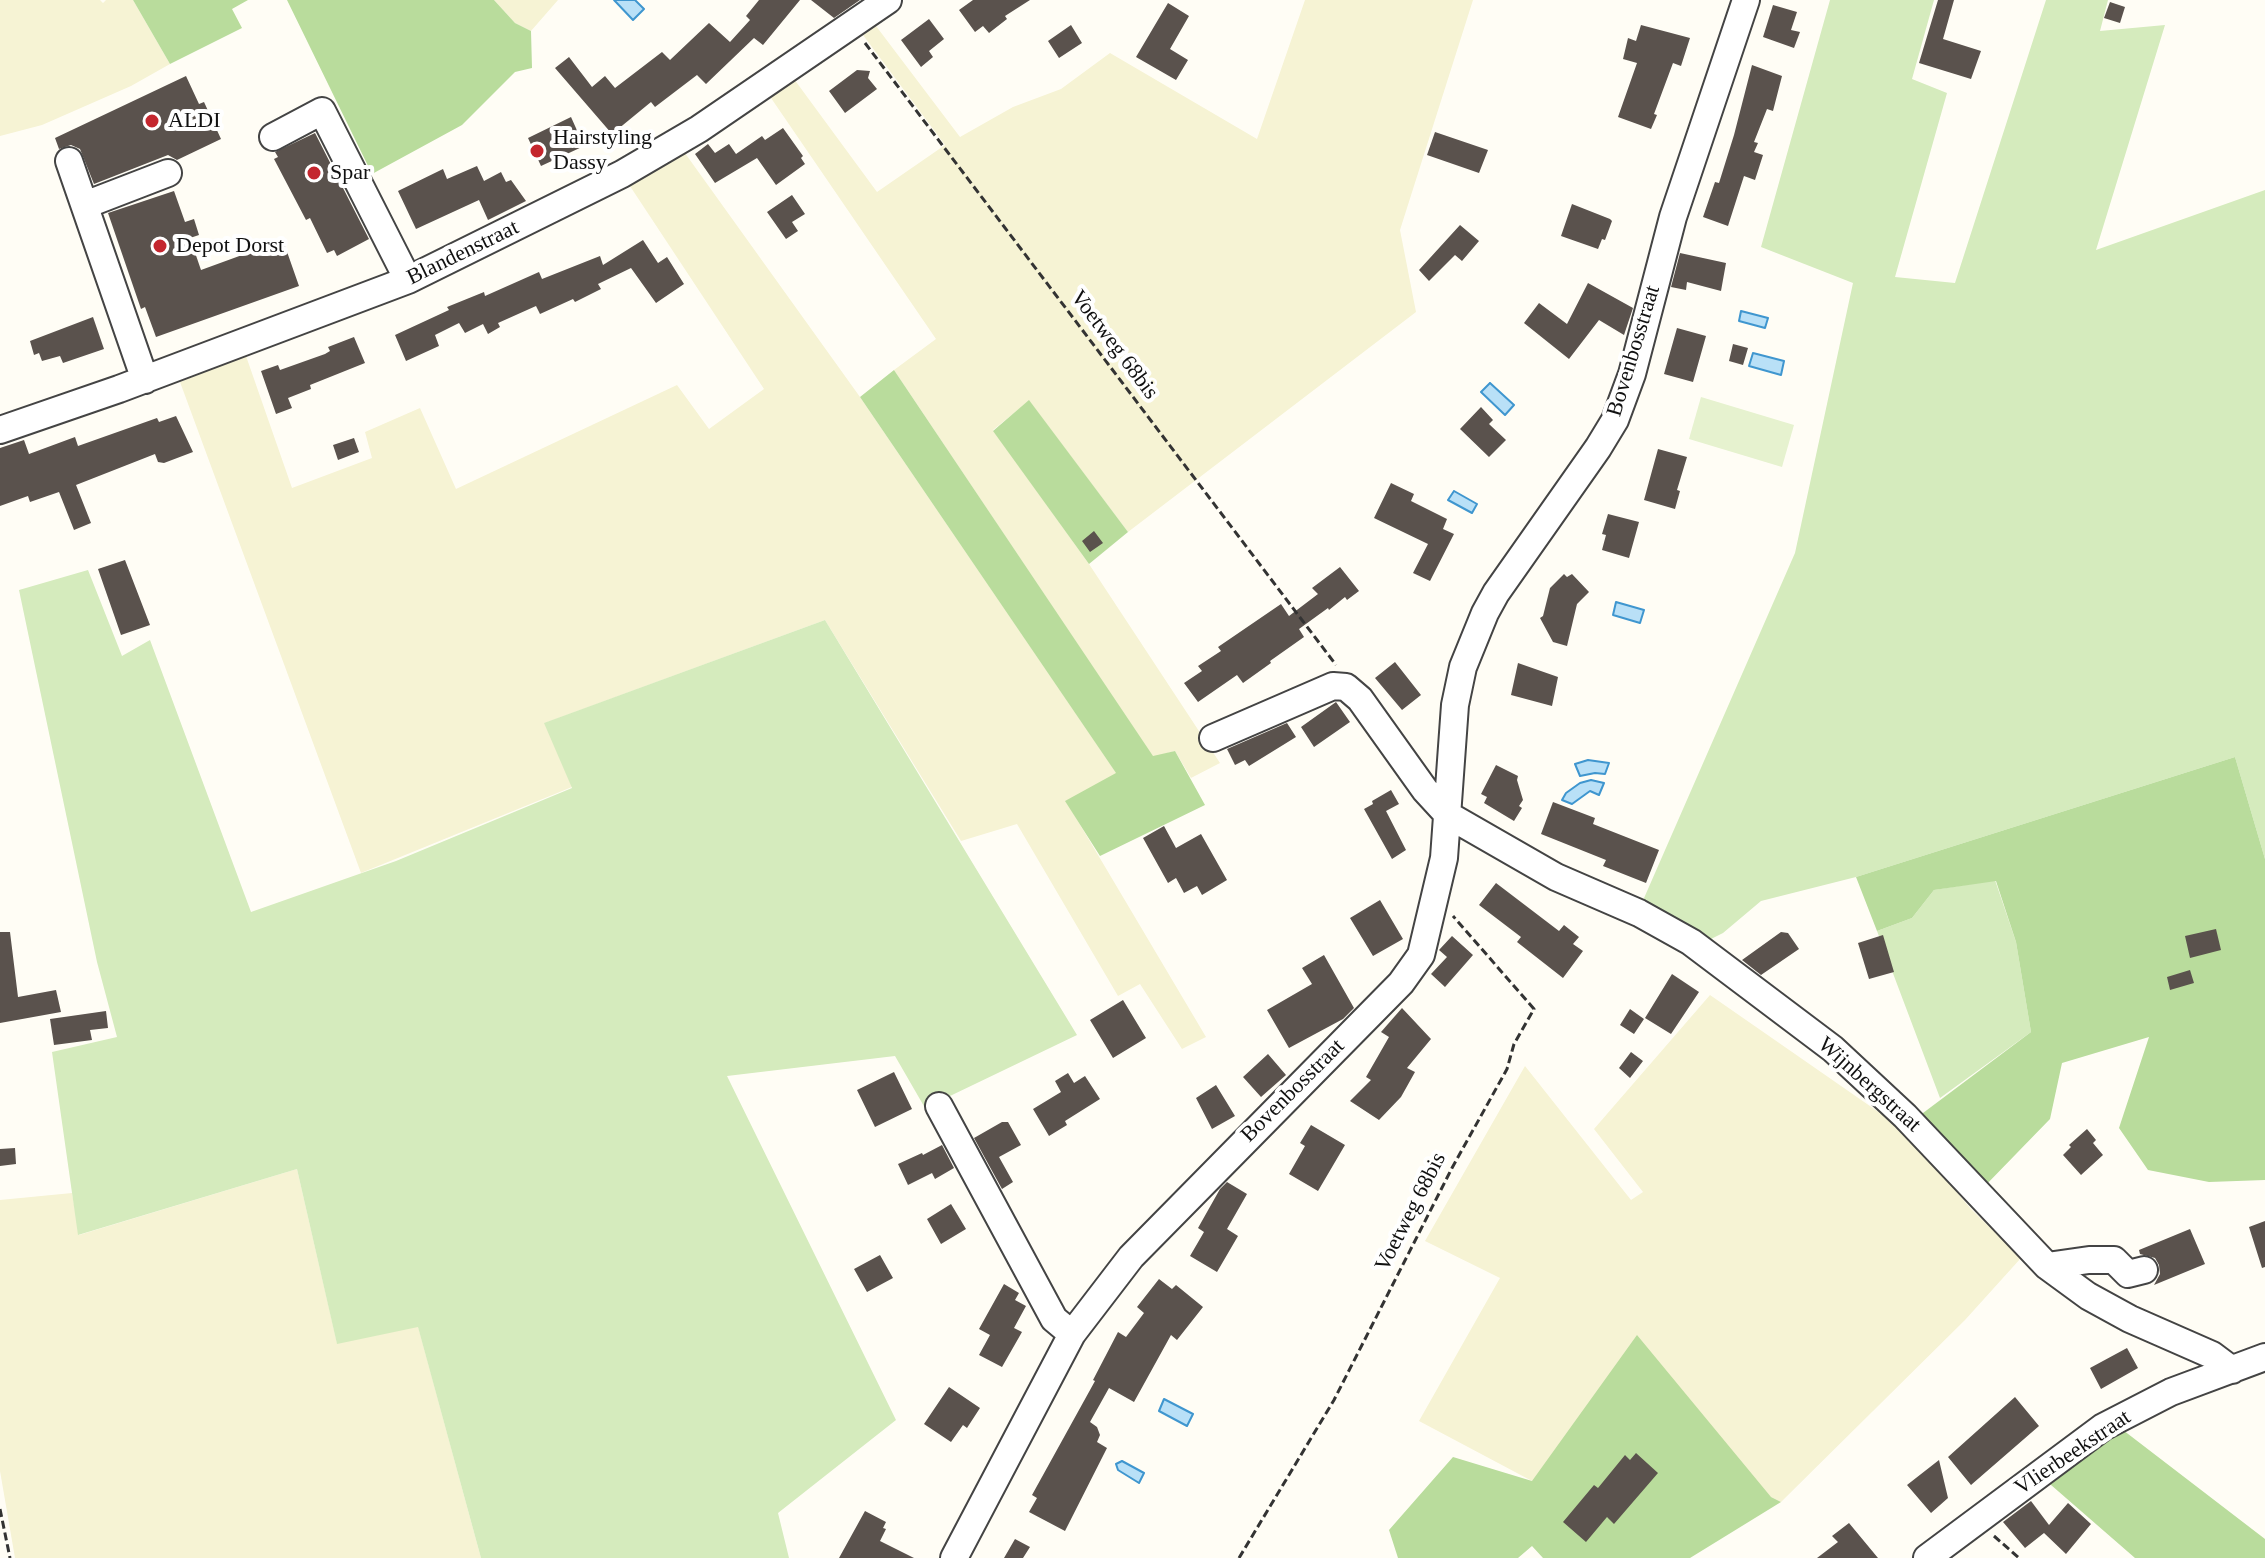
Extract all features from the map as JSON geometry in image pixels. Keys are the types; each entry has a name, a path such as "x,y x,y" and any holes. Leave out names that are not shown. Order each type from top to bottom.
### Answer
{"street":[{"name":"Blandenstraat","path":"0,430 145,380 408,280 622,174 699,129 888,0"},
{"name":"Bovenbosstraat","path":"954,1558 1072,1334 1131,1257 1401,983 1421,955 1444,858 1455,705 1463,667 1475,634 1496,593 1615,420 1632,374 1673,217 1746,0"},
{"path":"273,137 322,111 408,280"},
{"path":"69,161 145,380"},
{"path":"85,205 168,173"},
{"path":"1213,738 1333,686 1346,687 1360,699 1425,790 1448,815"},
{"name":"Wijnbergstraat","path":"1448,815 1463,827 1556,877 1639,913 1691,942 1843,1059 1905,1116 2047,1266 2088,1296 2130,1319 2212,1355 2232,1370"},
{"path":"939,1106 1038,1292 1054,1319 1072,1334"},
{"path":"2047,1266 2114,1260 2128,1274 2144,1270"},
{"path":"2232,1370 2265,1357"},
{"name":"Vlierbeekstraat","path":"1927,1558 2103,1427 2171,1392 2232,1370"}],"path":[{"name":"Voetweg 68bis","path":"851,25 1325,648 1342,673 1346,687"},
{"name":"Voetweg 68bis","path":"1239,1558 1334,1400 1452,1168 1507,1069 1514,1044 1534,1009 1436,897"},
{"path":"0,1509 10,1558"},
{"path":"1976,1521 2019,1558"}],"shaded area":[{"path":"0,0 100,0 103,3 106,0 133,0 170,64 131,86 42,125 0,136"},
{"path":"494,0 558,0 531,31 515,23"},
{"path":"1305,0 1473,0 1400,230 1416,312 1128,532 1029,401 993,430 1089,564 1220,763 1191,778 1175,751 1153,757 894,370 936,339 771,98 794,79 877,192 945,145 863,35 876,26 960,137 1013,107 1061,89 1110,53 1257,139"},
{"path":"677,142 860,397 1117,774 1066,801 1206,1037 1182,1049 1140,984 1118,996 1017,824 961,841 825,620 545,723 572,787 361,873 180,382 246,356 292,488 372,458 365,432 420,408 456,489 677,385 709,429 764,389 622,174"},
{"path":"1710,995 1903,1129 1971,1209 2021,1258 1965,1320 1781,1502 1771,1497 1532,1481 1419,1421 1500,1278 1425,1241 1525,1066 1631,1200 1643,1192 1594,1129"},
{"path":"297,1169 337,1343 418,1326 481,1558 15,1558 0,1471 0,1200 72,1193 79,1235"}],"green space":[{"path":"133,0 248,0 232,9 242,28 170,64"},
{"path":"287,0 494,0 515,23 531,31 532,68 515,72 462,125 372,174"},
{"path":"1830,0 1934,0 1912,79 1947,93 1895,277 1955,283 2046,0 2108,0 2100,31 2165,25 2096,250 2265,190 2265,859 2235,757 1856,877 1761,901 1723,933 1705,942 1641,905 1795,553 1853,283 1761,247"},
{"path":"894,370 1153,756 1175,751 1205,805 1100,856 1065,801 1116,773 860,397"},
{"path":"1701,397 1794,425 1782,467 1689,439"},
{"path":"1029,400 1128,532 1089,564 993,431"},
{"path":"88,570 122,656 150,640 251,912 396,861 572,788 544,723 825,620 1077,1035 925,1108 895,1056 727,1076 896,1420 778,1513 789,1558 481,1558 418,1327 337,1344 297,1169 78,1235 52,1052 117,1037 97,962 19,590"},
{"path":"2235,757 2265,859 2265,1180 2209,1182 2148,1170 2119,1128 2149,1037 2062,1063 2050,1119 1982,1189 1919,1116 2031,1032 2016,942 1996,881 1934,890 1912,918 1877,931 1856,877"},
{"path":"1995,880 2016,942 2031,1032 1940,1098 1877,931 1912,918 1934,890"},
{"path":"1637,1335 1771,1497 1781,1502 1690,1558 1543,1558 1532,1546 1518,1558 1398,1558 1389,1530 1453,1457 1532,1481"},
{"path":"2119,1427 2265,1539 2265,1558 2135,1558 2043,1478"}],"water":[{"path":"614,0 635,0 644,9 633,20"},
{"path":"1741,311 1768,318 1765,328 1739,321"},
{"path":"1753,353 1784,361 1781,375 1749,366"},
{"path":"1490,383 1514,405 1505,415 1481,392"},
{"path":"1454,491 1477,504 1472,513 1448,500"},
{"path":"1616,602 1644,610 1640,623 1613,615"},
{"path":"1588,760 1609,763 1605,774 1580,776 1575,764"},
{"path":"1591,780 1604,783 1599,795 1590,791 1572,804 1562,800 1580,783"},
{"path":"1164,1399 1193,1414 1187,1426 1159,1411"},
{"path":"1122,1461 1144,1473 1139,1483 1118,1470 1116,1464"}],"building":[{"path":"759,0 800,0 763,45 754,38 706,84 697,75 655,107 651,102 612,134 555,68 569,57 592,87 605,76 615,88 662,52 670,60 709,23 730,42 750,20 746,16"},
{"path":"811,0 860,0 834,18"},
{"path":"973,0 1030,0 1005,16 1007,19 989,33 983,26 975,32 959,10"},
{"path":"1938,0 1954,0 1943,39 1981,51 1971,79 1919,63"},
{"path":"2110,2 2125,7 2120,23 2104,18"},
{"path":"1168,3 1189,16 1170,49 1188,60 1176,80 1136,57"},
{"path":"1773,5 1797,12 1791,30 1800,32 1794,48 1763,37"},
{"path":"929,19 944,39 929,51 933,57 921,67 901,40"},
{"path":"1071,25 1082,43 1059,58 1048,41"},
{"path":"1641,25 1690,38 1681,66 1673,63 1651,129 1618,117 1637,63 1623,59 1628,38 1636,41"},
{"path":"1752,65 1782,76 1773,111 1767,109 1754,142 1758,143 1754,152 1763,155 1755,180 1744,176 1728,226 1703,217 1715,182 1719,183"},
{"path":"857,70 870,71 868,78 877,89 845,113 829,91"},
{"name":"ALDI","path":"186,76 199,104 204,102 221,139 177,160 168,155 94,184 80,149 71,145 59,149 55,138"},
{"path":"571,117 584,146 541,166 528,138"},
{"path":"783,128 803,156 801,158 805,164 776,185 757,158 715,183 695,154 708,144 715,153 729,144 736,154 762,136 765,140"},
{"path":"1435,132 1488,150 1479,173 1427,155"},
{"path":"315,133 369,239 337,256 334,250 327,253 274,159 278,157 275,152"},
{"path":"477,166 484,181 501,172 506,182 511,180 526,201 488,220 479,200 416,229 398,191 443,169 447,179"},
{"path":"174,191 185,222 194,219 199,235 190,238 201,270 275,243 277,249 285,246 299,286 156,337 145,307 141,309 108,213"},
{"path":"792,195 805,214 792,222 798,231 786,239 767,212"},
{"path":"1572,204 1612,221 1598,249 1561,236"},
{"path":"1460,225 1479,241 1462,261 1455,255 1429,281 1419,270"},
{"path":"643,240 658,263 667,257 684,284 656,303 631,268 598,284 601,289 575,302 573,299 540,314 536,306 498,323 500,327 488,334 483,324 465,333 459,323 435,335 439,346 406,361 395,335 449,310 447,307 484,292 485,296 539,272 542,279 600,256 603,265"},
{"path":"1680,253 1726,263 1721,291 1687,282 1686,290 1671,287"},
{"path":"1588,283 1633,308 1624,335 1599,320 1569,359 1524,323 1539,303 1567,324"},
{"path":"93,317 104,349 63,363 60,356 42,361 39,353 34,355 30,341"},
{"path":"1677,328 1706,336 1693,382 1664,374"},
{"path":"354,337 365,363 310,385 311,389 288,398 292,408 276,414 261,371 278,365 280,370 325,354 330,351 328,347"},
{"path":"1733,344 1748,348 1743,365 1729,361"},
{"path":"1481,407 1493,420 1489,424 1506,440 1489,457 1460,429"},
{"path":"176,416 193,452 164,463 158,462 155,454 76,485 91,523 74,530 59,492 30,502 28,496 0,506 0,448 24,440 29,454 75,437 78,446 157,418 159,422"},
{"path":"354,438 359,452 338,460 333,445"},
{"path":"1658,449 1687,457 1675,509 1644,500"},
{"path":"1391,483 1414,494 1411,501 1447,519 1443,529 1454,534 1430,581 1413,573 1428,544 1374,518"},
{"path":"1608,514 1639,522 1629,558 1602,550 1606,535 1602,534"},
{"path":"1094,531 1103,543 1090,552 1082,541"},
{"path":"125,560 150,625 121,635 98,569"},
{"path":"1340,567 1359,591 1347,600 1345,597 1299,629 1304,637 1243,683 1237,675 1198,702 1184,683 1202,671 1198,666 1221,651 1218,647 1281,604 1289,616 1318,594 1312,588"},
{"path":"1564,574 1567,577 1572,574 1589,592 1577,604 1567,646 1553,642 1540,618 1550,588"},
{"path":"1395,662 1421,695 1402,710 1375,678"},
{"path":"1518,663 1558,677 1552,706 1511,695"},
{"path":"1336,702 1350,722 1314,747 1301,727"},
{"path":"1287,723 1296,737 1249,766 1245,760 1235,765 1227,749"},
{"path":"1496,765 1518,776 1523,800 1514,821 1484,803 1487,797 1481,794"},
{"path":"1391,790 1399,804 1386,811 1406,850 1392,859 1364,809"},
{"path":"1553,802 1595,818 1593,824 1659,850 1646,883 1603,866 1606,860 1541,834"},
{"path":"1164,826 1176,848 1201,834 1227,880 1202,895 1197,886 1184,893 1176,878 1168,883 1143,838"},
{"path":"1496,883 1559,931 1564,925 1579,937 1573,944 1583,951 1563,978 1517,942 1521,937 1479,905"},
{"path":"1380,900 1403,939 1373,956 1350,918"},
{"path":"2216,929 2221,950 2190,958 2185,936"},
{"path":"0,932 10,932 18,997 56,990 61,1012 0,1023"},
{"path":"1781,932 1788,933 1799,949 1761,975 1742,960"},
{"path":"1883,935 1894,972 1869,979 1858,943"},
{"path":"1452,936 1473,955 1445,987 1431,974 1447,957 1439,950"},
{"path":"1324,955 1354,1008 1343,1019 1289,1048 1267,1010 1312,984 1302,968"},
{"path":"2190,970 2194,983 2170,990 2167,977"},
{"path":"1672,974 1699,992 1671,1034 1645,1018"},
{"path":"1123,1000 1146,1038 1113,1058 1090,1020"},
{"path":"1402,1008 1431,1039 1407,1068 1415,1072 1401,1097 1379,1120 1350,1101 1371,1080 1366,1077 1389,1037 1381,1032"},
{"path":"1630,1009 1644,1019 1634,1034 1620,1025"},
{"path":"106,1011 108,1028 90,1030 92,1040 54,1045 50,1019"},
{"path":"1631,1052 1643,1061 1630,1078 1619,1068"},
{"path":"1268,1054 1286,1075 1261,1097 1243,1077"},
{"path":"894,1072 912,1109 875,1127 857,1090"},
{"path":"1068,1073 1074,1083 1085,1076 1100,1099 1065,1121 1067,1125 1049,1136 1033,1109 1061,1092 1055,1081"},
{"path":"1216,1085 1235,1116 1212,1129 1196,1098"},
{"path":"1002,1122 1008,1122 1021,1145 999,1157 1013,1182 1002,1189 974,1138"},
{"path":"1311,1125 1345,1145 1318,1191 1289,1174 1305,1146 1300,1143"},
{"path":"2087,1129 2103,1155 2081,1175 2063,1155"},
{"path":"942,1145 954,1168 935,1179 932,1173 908,1185 898,1164"},
{"path":"15,1148 16,1164 0,1166 0,1149"},
{"path":"1227,1182 1247,1194 1227,1229 1238,1236 1217,1272 1190,1256 1204,1232 1198,1228"},
{"path":"951,1204 966,1229 941,1244 927,1219"},
{"path":"2265,1221 2265,1267 2262,1268 2249,1227"},
{"path":"2190,1229 2205,1264 2154,1285 2160,1274 2159,1265 2155,1258 2140,1254 2139,1250"},
{"path":"880,1255 893,1278 867,1292 854,1269"},
{"path":"1159,1279 1172,1289 1176,1285 1203,1307 1177,1340 1171,1335 1134,1402 1109,1388 1090,1422 1097,1427 1100,1435 1097,1442 1107,1448 1065,1531 1029,1512 1037,1498 1032,1495 1095,1381 1118,1332 1126,1337 1144,1313 1137,1307"},
{"path":"1004,1284 1019,1293 1015,1300 1026,1306 1014,1328 1022,1332 1002,1367 979,1355 990,1335 979,1329"},
{"path":"2127,1348 2138,1368 2101,1389 2090,1368"},
{"path":"949,1387 980,1408 967,1428 963,1425 951,1442 924,1424"},
{"path":"2015,1397 2039,1426 1971,1485 1948,1457"},
{"path":"1636,1453 1658,1473 1614,1524 1607,1517 1586,1542 1563,1522 1594,1485 1598,1488 1625,1455 1630,1460"},
{"path":"1939,1460 1948,1498 1931,1513 1907,1485"},
{"path":"2031,1501 2049,1525 2068,1503 2091,1524 2066,1554 2044,1533 2025,1548 2003,1522"},
{"path":"865,1511 886,1522 880,1541 914,1558 839,1558"},
{"path":"1849,1523 1878,1558 1817,1558 1838,1542 1832,1536"},
{"path":"1015,1539 1030,1547 1023,1558 1004,1558"}],"place":[{"name":"ALDI","path":"152,121"},
{"name":"Hairstyling Dassy","path":"537,151"},
{"name":"Spar","path":"314,173"},
{"name":"Depot Dorst","path":"160,246"}]}
